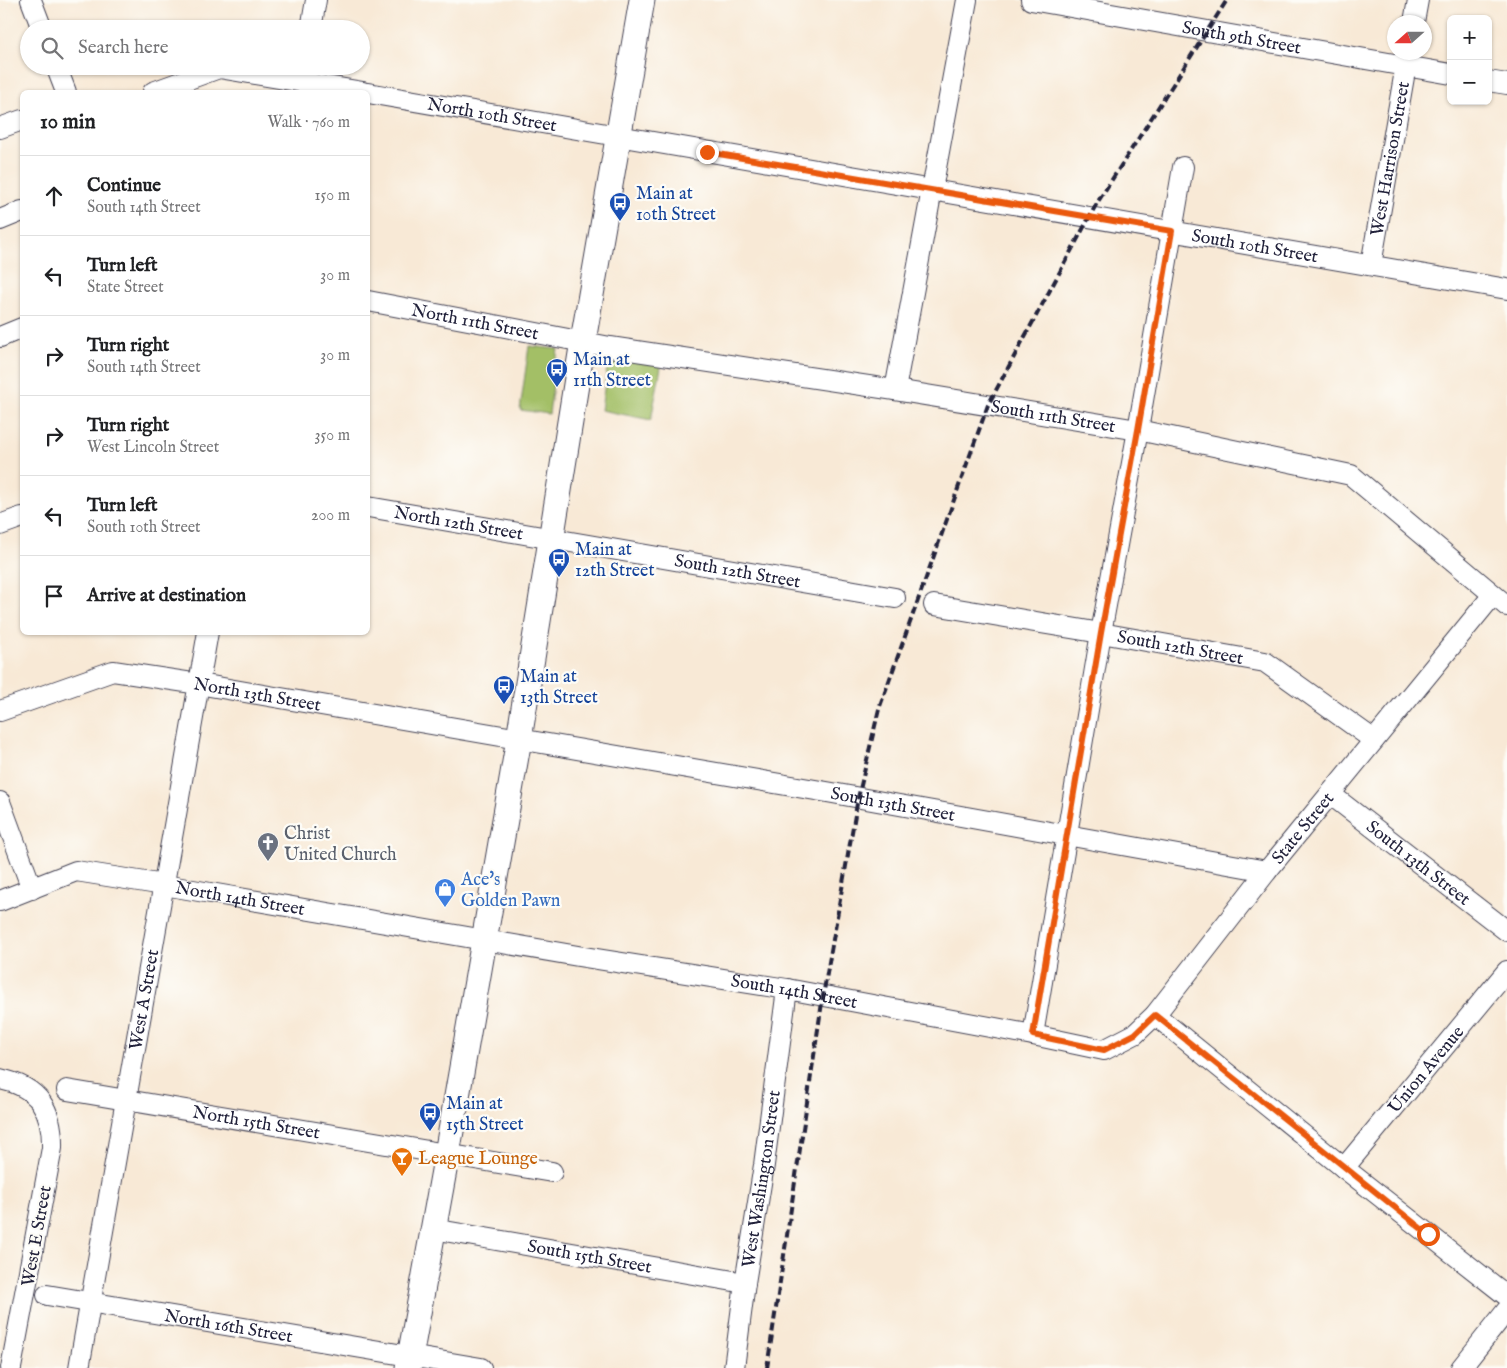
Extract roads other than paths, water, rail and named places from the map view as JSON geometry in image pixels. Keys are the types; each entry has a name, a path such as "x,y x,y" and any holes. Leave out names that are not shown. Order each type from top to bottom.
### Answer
{"main road":[{"path":"409,1362 519,739 583,342 642,0"}],"street":[{"path":"31,0 39,20"},
{"path":"313,20 316,0"},
{"path":"895,390 967,0"},
{"name":"South 9th Street","path":"1031,0 1387,56"},
{"path":"1415,15 1418,0"},
{"name":"West Harrison Street","path":"1371,265 1407,60"},
{"name":"South 9th Street","path":"1410,60 1447,73"},
{"path":"59,75 65,90"},
{"path":"158,90 199,75"},
{"path":"267,75 353,90"},
{"path":"1492,82 1507,84"},
{"name":"North 10th Street","path":"370,93 618,138"},
{"path":"0,128 20,121"},
{"name":"South 10th Street","path":"618,138 1371,265 1507,290"},
{"path":"1033,1035 1101,633 1183,168"},
{"path":"0,220 20,212"},
{"name":"North 11th Street","path":"370,301 583,342"},
{"path":"0,337 20,329"},
{"name":"South 11th Street","path":"583,342 1138,430 1351,476 1500,601"},
{"name":"North 12th Street","path":"370,507 552,539"},
{"path":"0,525 20,518"},
{"name":"South 12th Street","path":"552,539 895,598"},
{"name":"State Street","path":"1104,1050 1135,1034 1155,1015 1267,871 1374,740 1500,601"},
{"name":"South 12th Street","path":"934,605 1265,662 1374,740"},
{"name":"West A Street","path":"79,1368 207,635"},
{"name":"North 13th Street","path":"0,712 113,671 519,739"},
{"name":"South 13th Street","path":"519,739 1267,871"},
{"name":"South 13th Street","path":"1330,794 1507,931"},
{"path":"0,802 32,889"},
{"name":"North 14th Street","path":"0,901 76,871 484,940"},
{"name":"South 14th Street","path":"484,940 787,990 1033,1035 1104,1050"},
{"name":"Union Avenue","path":"1344,1168 1507,971"},
{"name":"West Washington Street","path":"734,1368 745,1283 764,1165 787,990"},
{"path":"1155,1015 1344,1168 1507,1296"},
{"name":"West E Street","path":"0,1079 20,1085 43,1104 50,1117 52,1133 52,1148 11,1368"},
{"name":"North 15th Street","path":"67,1090 552,1172"},
{"name":"South 15th Street","path":"433,1229 745,1283"},
{"name":"North 16th Street","path":"47,1295 409,1362 481,1368"},
{"path":"1460,1368 1507,1310"}],"railway":[{"path":"767,1368 823,996 858,798 879,709 988,405 1097,203 1227,0"}],"place":[{"name":"Main at 10th Street","path":"620,222"},
{"name":"Main at 11th Street","path":"557,388"},
{"name":"Main at 12th Street","path":"559,578"},
{"name":"Main at 13th Street","path":"504,705"},
{"name":"Christ United Church","path":"268,862"},
{"name":"Ace's Golden Pawn","path":"445,908"},
{"name":"Main at 15th Street","path":"430,1132"},
{"name":"League Lounge","path":"402,1177"}]}
